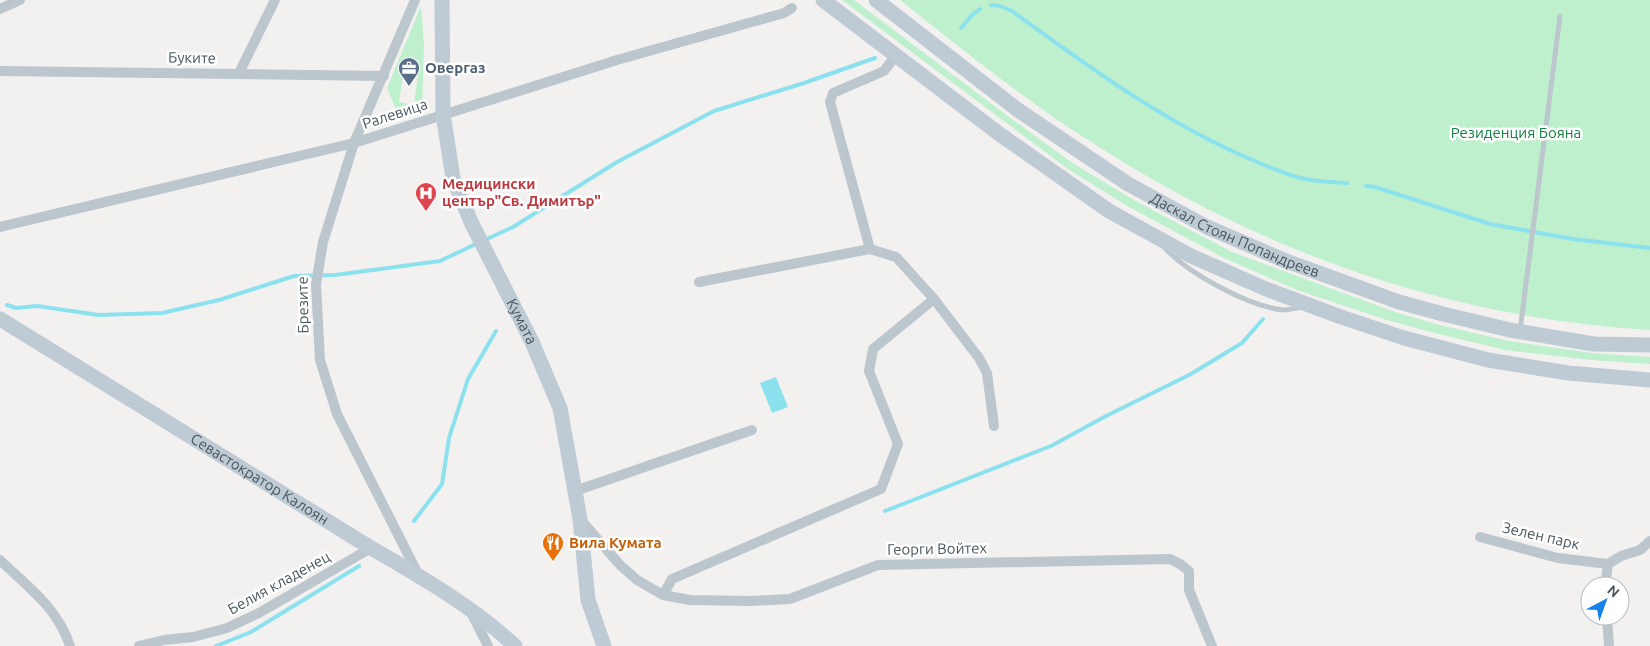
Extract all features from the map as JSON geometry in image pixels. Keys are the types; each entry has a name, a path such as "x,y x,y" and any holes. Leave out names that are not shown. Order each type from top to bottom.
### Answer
{"main road":[{"name":"Кумата","path":"442,0 443,114 453,178 472,222 532,342 560,408 580,519 588,600 604,646"},
{"path":"823,0 998,133 1110,211 1191,256 1266,289 1404,338 1488,360 1568,373 1650,380"},
{"name":"Даскал Стоян Попандреев","path":"876,0 1018,110 1128,184 1207,227 1286,261 1399,302 1443,314 1520,332 1594,344 1650,345"},
{"name":"Севастократор Калоян","path":"0,319 371,548 418,575 496,628 515,646"}],"street":[{"path":"0,9 20,0"},
{"path":"240,73 275,0"},
{"name":"Брезите","path":"416,0 354,143 323,242 316,284 320,360 337,414 418,575"},
{"name":"Ралевица","path":"0,227 354,143 618,60 784,13 792,8"},
{"path":"870,249 830,102 833,92 884,71 896,55"},
{"name":"Буките","path":"0,71 384,76"},
{"path":"699,282 870,249 896,258 979,358 987,373 994,426"},
{"path":"663,595 672,580 881,489 898,444 869,371 873,350 931,301"},
{"path":"575,491 752,430"},
{"name":"Георги Войтех","path":"580,519 620,565 637,580 663,595 690,600 750,601 790,599 878,565 1170,559 1189,571 1189,590 1212,646"},
{"name":"Зелен парк","path":"1480,537 1558,558 1608,564"},
{"path":"1606,576 1608,564 1622,556 1640,550 1650,540"},
{"name":"Белия кладенец","path":"139,646 164,640 193,637 227,628 259,613 371,548"},
{"path":"0,560 48,605 61,625 70,646"},
{"path":"468,608 488,646"},
{"path":"1608,626 1609,646"}],"lane":[{"path":"1520,332 1560,16"}],"green space":[{"path":"842,0 854,0 1071,162 1132,199 1232,252 1395,312 1439,325 1509,341 1592,353 1650,357 1650,364 1591,360 1505,350 1435,333 1390,321 1297,290 1224,258 1129,207 1068,169"},
{"name":"Резиденция Бояна","path":"900,0 1650,0 1650,330 1573,323 1499,310 1426,293 1355,272 1285,245 1217,214 1150,178 1085,138 1014,89"},
{"path":"421,6 424,45 422,112 399,117 387,88","holes":["404,69 418,72 414,105 399,102"]}],"water":[{"path":"776,377 788,407 772,413 760,383"}],"waterway":[{"path":"991,5 1000,6 1012,11 1123,89 1210,140 1241,155 1297,177 1347,183"},
{"path":"961,28 980,9"},
{"path":"485,240 513,227 617,162 714,111 804,83 875,58"},
{"path":"1366,186 1375,187 1490,224 1573,239 1650,248"},
{"path":"7,305 16,308 37,306 99,315 162,313 219,300 294,276 335,275 440,261 478,243"},
{"path":"885,511 1051,446 1106,416 1191,374 1242,343 1263,319"},
{"path":"414,521 442,484 449,438 468,379 496,331"},
{"path":"216,646 251,632 359,566"}],"place":[{"name":"Овергаз","path":"409,87"},
{"name":"Медицински център\"Св. Димитър\"","path":"426,212"},
{"name":"Вила Кумата","path":"553,562"}]}
